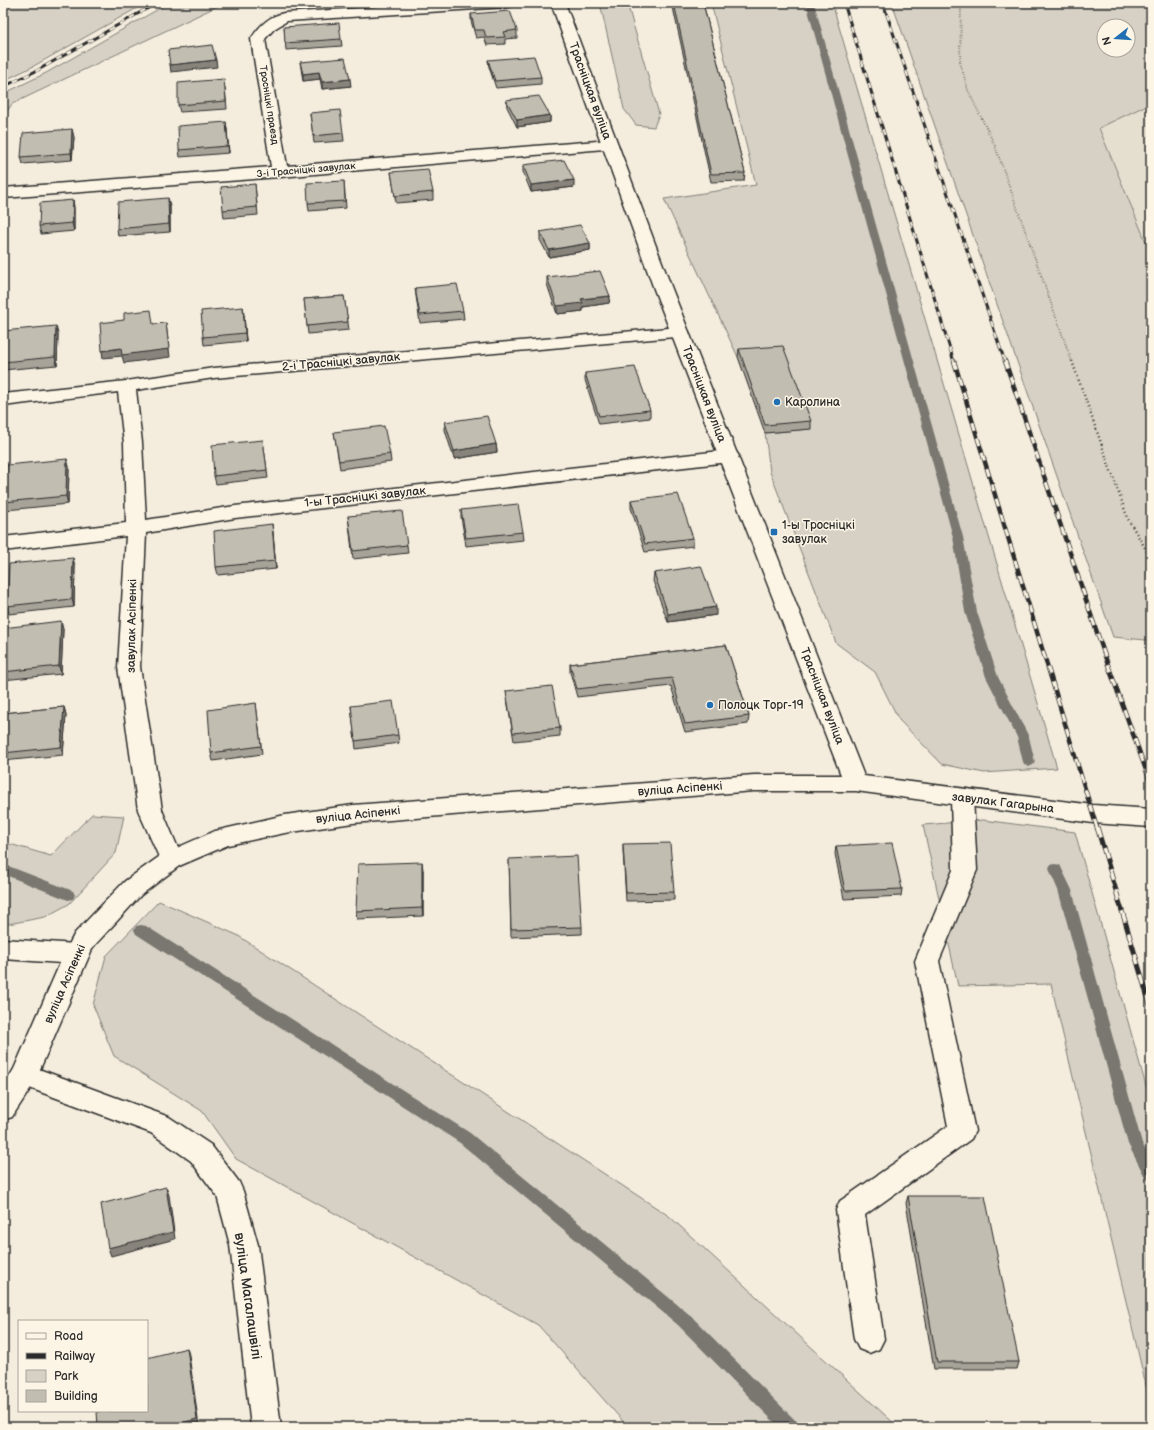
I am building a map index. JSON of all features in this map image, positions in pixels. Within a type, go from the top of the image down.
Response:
[{"type":"street","name":"Тросніцкі праезд","points":[[280,172],[258,39],[263,30],[271,23],[284,17],[506,3]]},
{"type":"street","name":"Трасніцкая вуліца","points":[[558,3],[680,332],[856,783]]},
{"type":"street","name":"3-і Трасніцкі завулак","points":[[3,193],[610,145]]},
{"type":"street","name":"2-і Трасніцкі завулак","points":[[3,400],[214,374],[680,332]]},
{"type":"street","name":"завулак Асіпенкі","points":[[126,386],[133,443],[136,528],[129,667],[150,810],[171,860]]},
{"type":"street","name":"1-ы Трасніцкі завулак","points":[[3,544],[136,528],[235,512],[729,456]]},
{"type":"street","name":"вуліца Асіпенкі","points":[[3,1109],[25,1075],[76,954],[84,940],[133,888],[171,860],[223,837],[285,824],[353,814],[754,783],[856,783]]},
{"type":"street","name":"завулак Гагарына","points":[[856,783],[1093,814],[1151,818]]},
{"type":"street","points":[[869,1339],[850,1210],[962,1131],[927,961],[965,870],[962,798]]},
{"type":"street","points":[[3,949],[76,954]]},
{"type":"street","name":"вуліца Магалашвілі","points":[[25,1075],[160,1125],[201,1153],[229,1191],[244,1245],[266,1427]]},
{"type":"path","points":[[959,3],[961,8],[960,62],[968,90],[995,146],[1128,519],[1151,558]]},
{"type":"shaded area","points":[[1048,3],[1151,3],[1151,254]]},
{"type":"green space","points":[[3,3],[146,3],[32,67],[3,81]]},
{"type":"green space","points":[[169,3],[224,3],[12,104],[3,117],[3,94],[46,73]]},
{"type":"green space","points":[[600,3],[627,3],[659,114],[654,127],[636,125],[624,109]]},
{"type":"green space","points":[[711,3],[832,3],[1057,768],[984,773],[942,764],[899,720],[875,672],[836,643],[770,472],[765,433],[810,429],[782,353],[738,357],[664,199],[756,185]]},
{"type":"green space","points":[[892,3],[1144,3],[1151,13],[1151,103],[1099,128],[1151,254],[1151,638],[1146,640],[1113,637]]},
{"type":"green space","points":[[92,814],[124,816],[116,853],[69,904],[45,917],[3,925],[3,842],[51,856]]},
{"type":"green space","points":[[983,820],[1075,832],[1151,1104],[1151,1407],[1051,984],[958,986],[923,825]]},
{"type":"green space","points":[[159,901],[237,935],[669,1216],[898,1427],[628,1427],[538,1325],[236,1159],[202,1111],[114,1056],[93,1005],[106,956]]},
{"type":"building","points":[[674,3],[703,3],[745,173],[711,174]]},
{"type":"building","points":[[510,11],[517,30],[503,32],[505,37],[486,38],[484,30],[475,30],[471,14]]},
{"type":"building","points":[[339,23],[341,39],[285,43],[284,27]]},
{"type":"building","points":[[212,45],[216,60],[170,65],[168,50]]},
{"type":"building","points":[[534,56],[541,77],[495,81],[488,60]]},
{"type":"building","points":[[345,58],[350,79],[322,82],[319,72],[303,74],[300,62]]},
{"type":"building","points":[[224,79],[226,101],[178,105],[178,83]]},
{"type":"building","points":[[539,96],[550,115],[517,120],[506,100]]},
{"type":"building","points":[[340,110],[343,133],[313,136],[310,113]]},
{"type":"building","points":[[226,122],[228,146],[179,150],[178,126]]},
{"type":"building","points":[[72,129],[71,153],[21,157],[23,133]]},
{"type":"building","points":[[564,160],[574,180],[531,185],[523,165]]},
{"type":"building","points":[[428,169],[433,192],[395,196],[391,172]]},
{"type":"building","points":[[344,181],[345,201],[308,203],[307,183]]},
{"type":"building","points":[[255,184],[257,207],[223,210],[221,187]]},
{"type":"building","points":[[168,198],[169,224],[117,229],[118,202]]},
{"type":"building","points":[[73,200],[72,223],[39,226],[40,203]]},
{"type":"building","points":[[580,225],[590,243],[549,250],[540,232]]},
{"type":"building","points":[[600,271],[610,296],[581,299],[583,303],[557,306],[547,277]]},
{"type":"building","points":[[457,284],[463,311],[420,315],[415,288]]},
{"type":"building","points":[[344,296],[348,322],[307,326],[304,299]]},
{"type":"building","points":[[243,307],[245,333],[203,337],[201,311]]},
{"type":"building","points":[[151,310],[153,324],[166,323],[169,349],[122,355],[121,348],[102,351],[100,323],[124,320],[124,313]]},
{"type":"building","points":[[56,326],[55,357],[3,362],[3,331]]},
{"type":"building","name":"Каролина","points":[[783,346],[811,421],[765,425],[739,349]]},
{"type":"building","points":[[635,367],[650,410],[599,416],[585,373]]},
{"type":"building","points":[[487,416],[496,444],[454,451],[445,422]]},
{"type":"building","points":[[384,426],[390,454],[339,461],[334,432]]},
{"type":"building","points":[[263,440],[267,470],[214,476],[212,445]]},
{"type":"building","points":[[67,459],[66,496],[4,502],[7,465]]},
{"type":"building","points":[[678,494],[693,538],[645,544],[631,500]]},
{"type":"building","points":[[518,504],[523,532],[466,538],[461,510]]},
{"type":"building","points":[[402,511],[407,545],[353,551],[348,516]]},
{"type":"building","points":[[272,524],[275,561],[216,567],[214,531]]},
{"type":"building","points":[[73,558],[72,599],[7,606],[9,564]]},
{"type":"building","points":[[701,566],[716,607],[668,614],[654,573]]},
{"type":"building","points":[[61,621],[59,666],[3,672],[3,628]]},
{"type":"building","points":[[726,645],[749,716],[685,724],[672,678],[577,689],[570,664]]},
{"type":"building","points":[[552,686],[560,728],[513,733],[506,691]]},
{"type":"building","points":[[393,701],[398,735],[355,741],[351,706]]},
{"type":"building","points":[[256,703],[261,746],[211,753],[208,710]]},
{"type":"building","points":[[64,707],[61,747],[3,753],[3,713]]},
{"type":"building","points":[[670,843],[674,892],[626,893],[623,844]]},
{"type":"building","points":[[892,843],[902,889],[845,891],[836,846]]},
{"type":"building","points":[[577,856],[582,927],[511,929],[509,859]]},
{"type":"building","points":[[422,862],[422,908],[356,911],[358,864]]},
{"type":"building","points":[[166,1187],[173,1232],[108,1248],[101,1204]]},
{"type":"building","points":[[908,1196],[985,1196],[1019,1362],[937,1362]]},
{"type":"building","points":[[187,1348],[197,1419],[166,1427],[98,1427],[97,1412],[148,1412],[148,1358]]},
{"type":"waterway","points":[[810,3],[958,537],[971,612],[992,677],[1023,737],[1029,762]]},
{"type":"waterway","points":[[3,869],[68,895]]},
{"type":"waterway","points":[[1055,869],[1065,890],[1135,1144],[1151,1174]]},
{"type":"waterway","points":[[141,930],[465,1138],[684,1320],[790,1427]]},
{"type":"railway","points":[[3,87],[38,70],[157,3]]},
{"type":"railway","points":[[844,3],[954,362]]},
{"type":"railway","points":[[883,3],[1005,362]]},
{"type":"railway","points":[[954,361],[1097,828]]},
{"type":"railway","points":[[1005,361],[1107,662],[1151,784]]},
{"type":"railway","points":[[1097,827],[1151,1008]]},
{"type":"place","name":"Каролина","points":[[777,402]]},
{"type":"place","name":"1-ы Тросніцкі завулак","points":[[774,532]]},
{"type":"place","name":"Полоцк Торг-19","points":[[710,705]]}]
